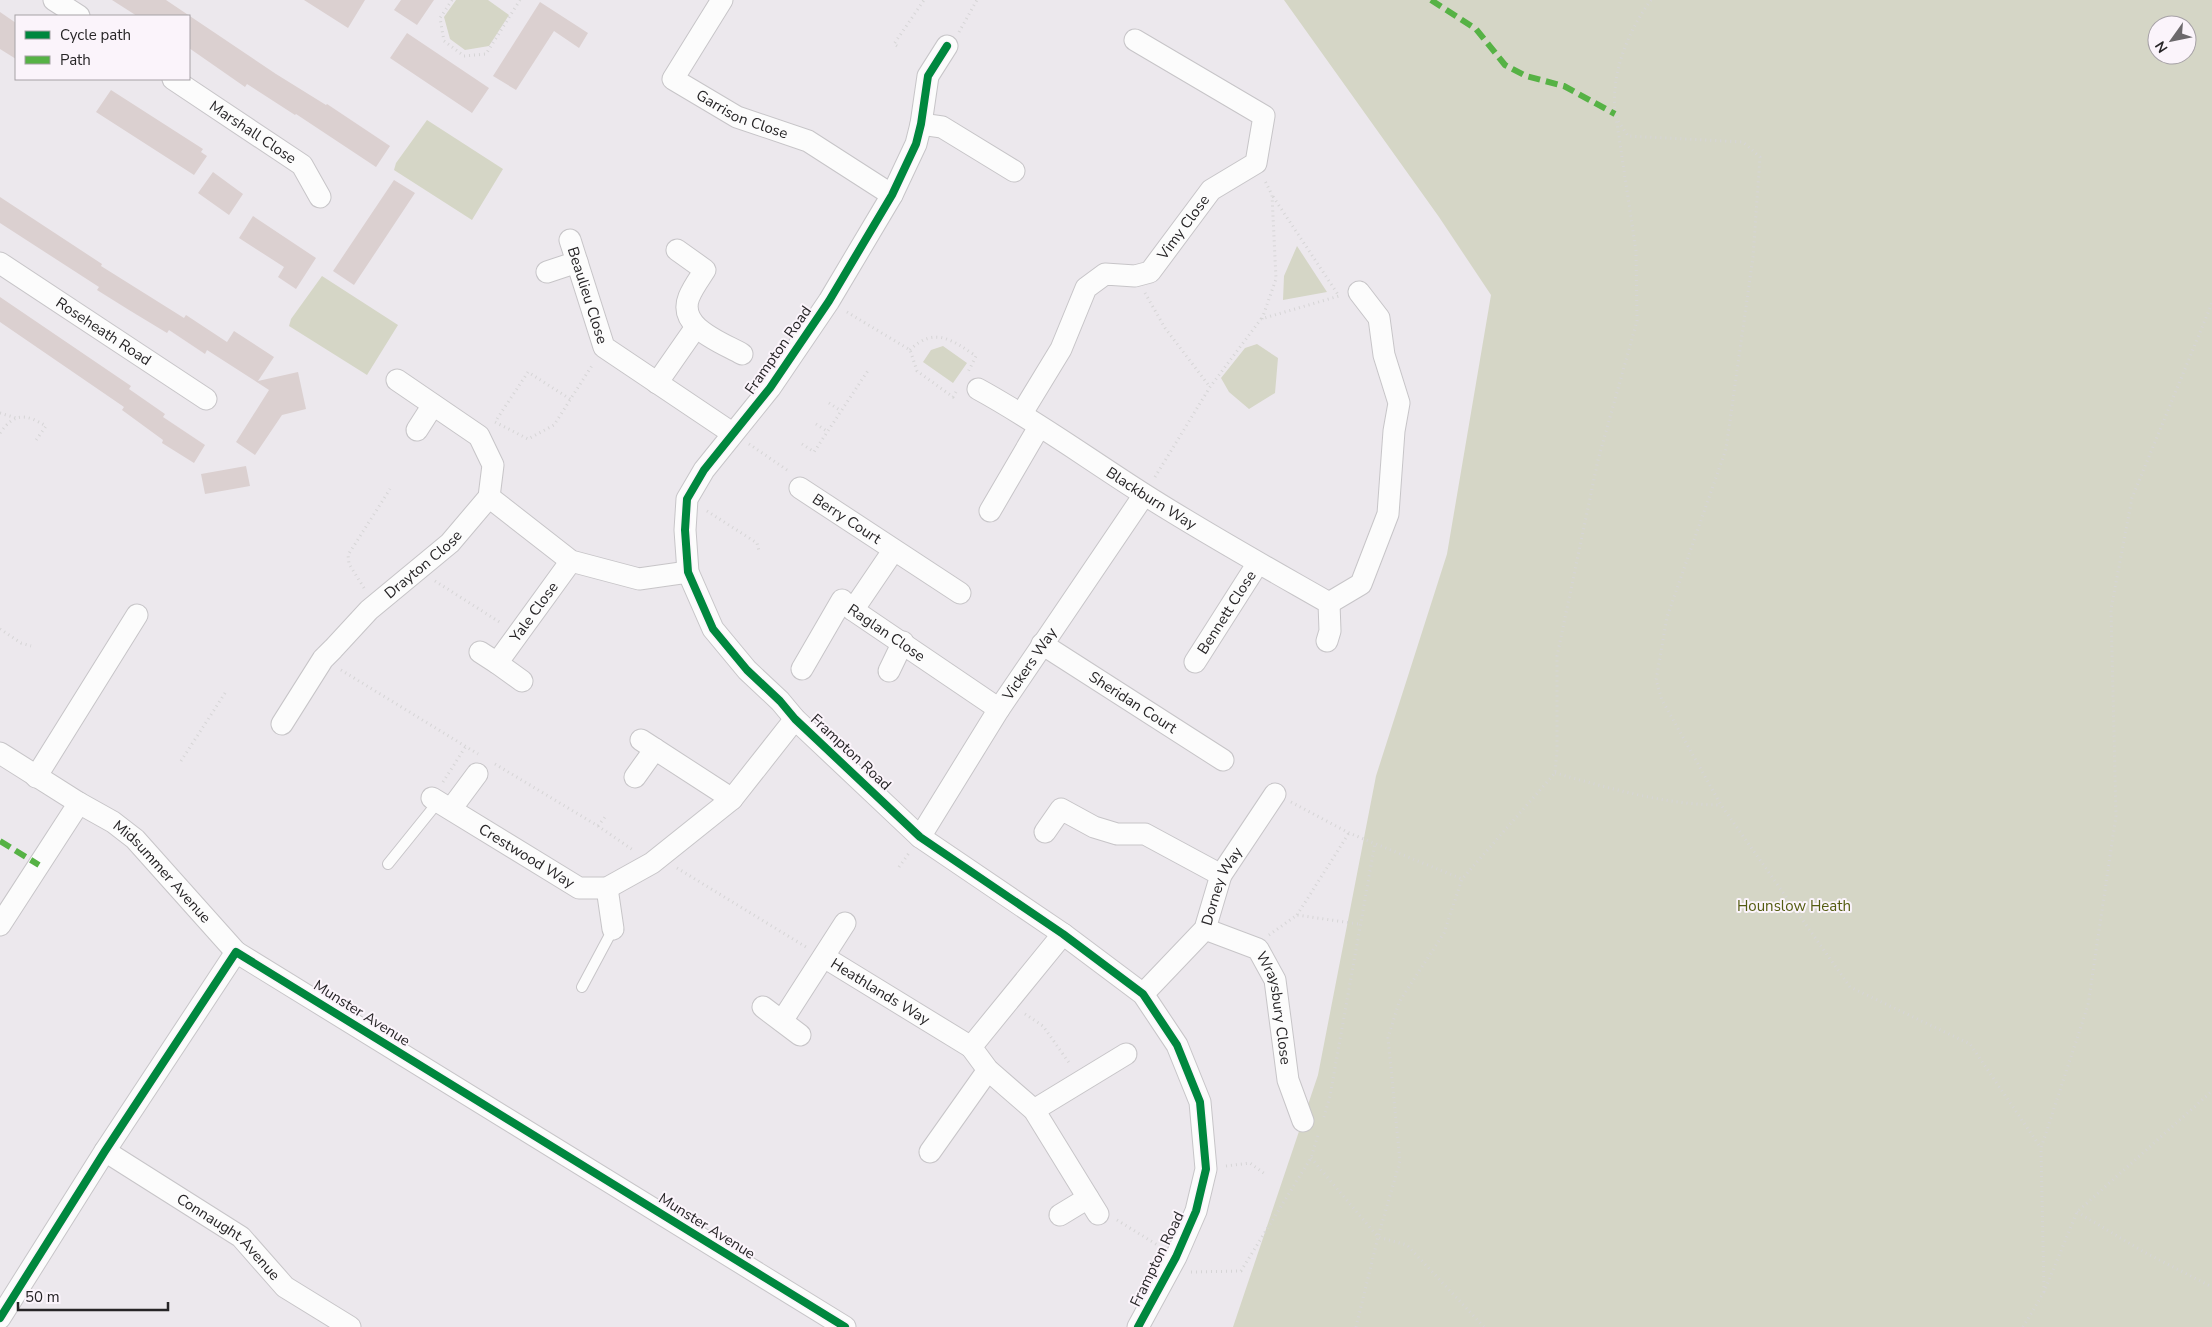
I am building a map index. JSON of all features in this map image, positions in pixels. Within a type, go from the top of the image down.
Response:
[{"type":"street","points":[[54,0],[77,15]]},
{"type":"street","name":"Garrison Close","points":[[722,0],[673,79],[737,117],[808,141],[892,195]]},
{"type":"street","points":[[1135,40],[1264,116],[1256,163]]},
{"type":"street","points":[[947,46],[928,76],[921,124],[942,127],[1014,171]]},
{"type":"street","name":"Marshall Close","points":[[174,80],[302,165],[320,197]]},
{"type":"street","name":"Frampton Road","points":[[921,124],[916,144],[892,195],[829,301],[770,388],[704,470],[688,499],[686,530],[688,572],[713,629],[746,670],[780,701],[795,719],[920,837],[1063,934],[1143,994],[1177,1045],[1200,1102],[1206,1169],[1196,1211],[1172,1264],[1138,1327]]},
{"type":"street","name":"Vimy Close","points":[[1135,276],[1150,272],[1211,190],[1256,163]]},
{"type":"street","name":"Beaulieu Close","points":[[570,240],[604,347],[732,433]]},
{"type":"street","points":[[677,250],[705,270],[689,297],[688,318],[696,327],[742,354]]},
{"type":"street","name":"Roseheath Road","points":[[0,262],[206,399]]},
{"type":"street","points":[[547,272],[577,262]]},
{"type":"street","points":[[1022,413],[1061,349],[1086,288],[1105,274],[1135,276]]},
{"type":"street","points":[[1327,641],[1330,631],[1329,603],[1361,584],[1388,514],[1394,431],[1399,403],[1384,355],[1379,318],[1359,292]]},
{"type":"street","points":[[657,383],[696,327]]},
{"type":"street","points":[[397,380],[479,436],[493,465],[489,497],[571,561],[639,579],[688,572]]},
{"type":"street","name":"Blackburn Way","points":[[967,385],[1022,413],[1039,427],[1144,495],[1329,603]]},
{"type":"street","points":[[417,430],[433,405]]},
{"type":"street","points":[[990,511],[1039,427]]},
{"type":"street","name":"Berry Court","points":[[800,488],[893,551],[960,593]]},
{"type":"street","name":"Vickers Way","points":[[920,837],[999,709],[1144,495]]},
{"type":"street","name":"Drayton Close","points":[[282,724],[324,659],[375,605],[450,543],[489,497]]},
{"type":"street","name":"Berry Court","points":[[853,610],[893,551]]},
{"type":"street","name":"Yale Close","points":[[522,681],[488,658],[518,634],[571,561]]},
{"type":"street","name":"Bennett Close","points":[[1195,662],[1258,563]]},
{"type":"street","name":"Raglan Close","points":[[802,669],[842,600],[853,610],[903,642],[999,709]]},
{"type":"street","points":[[36,776],[137,615]]},
{"type":"street","points":[[889,671],[903,642]]},
{"type":"street","name":"Sheridan Court","points":[[1042,644],[1223,760]]},
{"type":"street","name":"Crestwood Way","points":[[440,803],[579,888],[607,888],[652,863],[732,799],[795,719]]},
{"type":"street","points":[[635,777],[648,744],[732,799]]},
{"type":"street","name":"Midsummer Avenue","points":[[0,753],[79,803],[113,822],[135,838],[236,952]]},
{"type":"street","points":[[440,803],[478,774]]},
{"type":"street","name":"Dorney Way","points":[[1143,994],[1205,929],[1221,875],[1275,794]]},
{"type":"street","points":[[0,925],[79,803]]},
{"type":"street","points":[[1045,832],[1061,809],[1094,827],[1117,834],[1145,834],[1221,875]]},
{"type":"street","points":[[607,888],[612,929]]},
{"type":"street","name":"Heathlands Way","points":[[845,924],[824,958],[972,1047],[988,1070],[1034,1110],[1093,1206]]},
{"type":"street","name":"Wraysbury Close","points":[[1205,929],[1258,949],[1275,980],[1288,1080],[1315,1126]]},
{"type":"street","points":[[972,1047],[1063,934]]},
{"type":"street","points":[[0,1318],[105,1151],[236,952]]},
{"type":"street","name":"Munster Avenue","points":[[236,952],[845,1327]]},
{"type":"street","points":[[782,1021],[824,958]]},
{"type":"street","points":[[763,1007],[800,1035]]},
{"type":"street","points":[[1034,1110],[1126,1054]]},
{"type":"street","points":[[930,1152],[988,1070]]},
{"type":"street","name":"Connaught Avenue","points":[[105,1151],[241,1237],[285,1287],[350,1327]]},
{"type":"street","points":[[1060,1215],[1093,1206]]},
{"type":"lane","points":[[388,864],[440,803]]},
{"type":"lane","points":[[582,987],[612,929]]},
{"type":"path","points":[[452,0],[440,18],[444,41],[464,56],[486,54],[520,0]]},
{"type":"path","points":[[897,46],[894,44],[924,0]]},
{"type":"path","points":[[947,46],[954,39],[978,0]]},
{"type":"path","points":[[1356,1327],[1378,1237],[1400,1161],[1388,1038],[1399,1002],[1444,934],[1462,879],[1555,773],[1557,751],[1557,656],[1598,460],[1637,321],[1636,251],[1615,114],[1617,70],[1640,15],[1651,0]]},
{"type":"path","points":[[1615,114],[1628,136],[1743,142],[1760,157],[1753,257],[1726,449],[1667,617],[1656,680],[1662,700],[1721,805],[1850,987],[1970,1044],[2041,1148]]},
{"type":"path","points":[[1256,163],[1272,195],[1340,296],[1262,319]]},
{"type":"path","points":[[1144,495],[1210,387],[1262,319],[1276,279],[1272,195]]},
{"type":"path","points":[[1135,276],[1165,328],[1210,387]]},
{"type":"path","points":[[829,301],[910,350],[917,370],[953,397],[967,385],[976,356],[953,341],[932,336],[918,342],[910,350]]},
{"type":"path","points":[[2044,1292],[2041,1148],[2088,1005],[2116,816],[2111,609],[2132,498],[2212,303]]},
{"type":"path","points":[[570,399],[528,372],[495,422],[528,439],[554,425],[604,347]]},
{"type":"path","points":[[802,444],[814,452],[869,369]]},
{"type":"path","points":[[829,403],[841,411]]},
{"type":"path","points":[[0,413],[16,418]]},
{"type":"path","points":[[0,433],[8,421],[16,418],[31,417],[46,426],[34,443]]},
{"type":"path","points":[[816,424],[828,432]]},
{"type":"path","points":[[732,433],[798,477],[800,488]]},
{"type":"path","points":[[375,605],[349,564],[348,555],[390,490]]},
{"type":"path","points":[[688,499],[757,543],[759,551]]},
{"type":"path","points":[[417,570],[518,634]]},
{"type":"path","points":[[0,629],[21,643],[30,646]]},
{"type":"path","points":[[181,761],[227,690]]},
{"type":"path","points":[[1555,773],[1608,788],[1694,805],[1721,805]]},
{"type":"path","points":[[1275,794],[1349,833],[1462,879]]},
{"type":"path","points":[[598,826],[605,817]]},
{"type":"path","points":[[1253,947],[1297,915],[1349,833]]},
{"type":"path","points":[[1093,1206],[1119,1221],[1172,1264],[1241,1270],[1311,1158],[1315,1126],[1330,1096],[1375,843]]},
{"type":"path","points":[[652,863],[670,864],[824,958]]},
{"type":"path","points":[[1297,915],[1358,924]]},
{"type":"path","points":[[1007,1003],[1043,1026],[1066,1055],[1080,1082]]},
{"type":"path","points":[[2023,1327],[2044,1292],[2077,1212],[2212,1091]]},
{"type":"path","points":[[1311,1158],[1378,1237],[1407,1245],[1484,1327]]},
{"type":"path","points":[[1206,1169],[1250,1163],[1265,1174]]},
{"type":"path","points":[[2077,1212],[2144,1252],[2212,1287]]},
{"type":"green space","points":[[456,0],[488,0],[509,15],[489,46],[465,50],[450,39],[444,17]]},
{"type":"green space","name":"Hounslow Heath","points":[[1284,0],[2212,0],[2212,1327],[1233,1327],[1318,1075],[1376,776],[1447,554],[1491,295],[1439,217]]},
{"type":"green space","points":[[427,120],[503,169],[472,220],[394,170],[396,163]]},
{"type":"green space","points":[[1297,246],[1327,292],[1283,300],[1284,276]]},
{"type":"green space","points":[[322,276],[398,325],[367,375],[289,326],[291,319]]},
{"type":"green space","points":[[1257,344],[1278,358],[1275,393],[1249,409],[1229,392],[1221,378],[1245,348]]},
{"type":"green space","points":[[943,346],[967,363],[953,383],[923,362],[931,350]]},
{"type":"building","points":[[112,0],[166,0],[188,15],[135,15]]},
{"type":"building","points":[[304,0],[365,0],[348,28]]},
{"type":"building","points":[[401,0],[434,0],[417,25],[394,10]]},
{"type":"building","points":[[540,2],[588,33],[579,48],[554,31],[516,90],[493,76]]},
{"type":"building","points":[[0,12],[15,22],[15,58],[0,49]]},
{"type":"building","points":[[190,16],[276,74],[327,104],[390,146],[376,167],[247,84],[245,87],[190,49]]},
{"type":"building","points":[[407,33],[489,88],[472,113],[390,58]]},
{"type":"building","points":[[111,90],[203,149],[201,152],[207,156],[194,175],[96,112]]},
{"type":"building","points":[[213,172],[243,194],[229,215],[198,193]]},
{"type":"building","points":[[394,180],[415,193],[354,285],[333,271]]},
{"type":"building","points":[[0,197],[102,264],[101,266],[184,318],[186,315],[227,342],[234,331],[274,357],[258,381],[298,372],[306,409],[282,415],[255,455],[236,442],[269,390],[207,350],[205,354],[169,330],[167,333],[129,310],[97,290],[99,287],[0,223]]},
{"type":"building","points":[[253,216],[316,258],[296,289],[278,277],[284,267],[239,238]]},
{"type":"building","points":[[0,297],[131,386],[129,389],[165,414],[163,417],[205,445],[194,463],[162,443],[163,440],[122,410],[124,407],[0,322]]},
{"type":"building","points":[[246,466],[250,486],[205,494],[201,474]]},
{"type":"marked path","points":[[1431,0],[1476,29],[1505,65],[1526,76],[1564,86],[1615,114]]},
{"type":"marked path","points":[[0,841],[39,865]]},
{"type":"cycle path","points":[[947,46],[928,76],[916,144],[892,195],[829,301],[770,388],[704,470],[687,499],[685,530],[688,572],[713,629],[747,670],[780,701],[795,719],[920,837],[1063,934],[1143,994],[1177,1045],[1200,1102],[1206,1169],[1196,1211],[1176,1257],[1138,1327]]},
{"type":"cycle path","points":[[0,1318],[105,1151],[236,952],[845,1327]]}]
